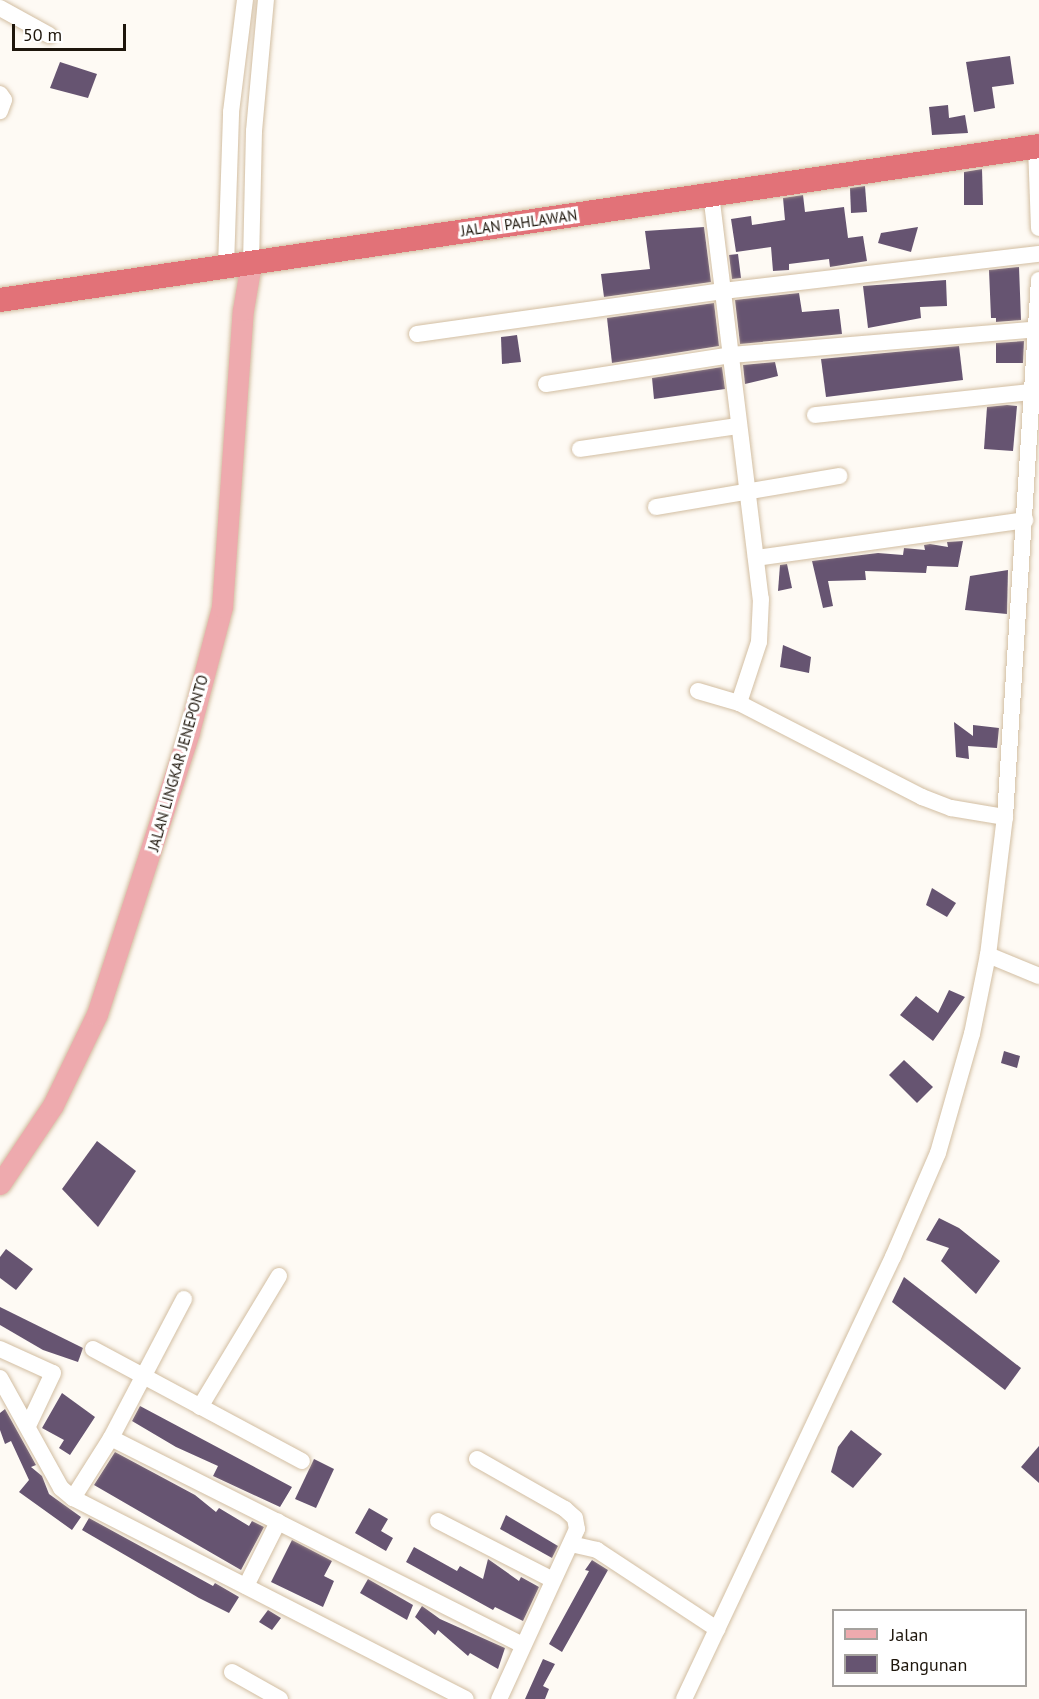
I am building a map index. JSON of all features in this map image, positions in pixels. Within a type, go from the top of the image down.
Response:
[{"type":"highway","name":"JALAN PAHLAWAN","points":[[0,300],[1037,146]]},
{"type":"main road","name":"JALAN LINGKAR JENEPONTO","points":[[0,1184],[53,1105],[98,1014],[189,732],[222,607],[243,310],[251,262]]},
{"type":"main road","name":"JALAN LINGKAR JENEPONTO","points":[[226,266],[243,310]]},
{"type":"street","points":[[226,266],[231,112],[245,0]]},
{"type":"street","points":[[251,262],[254,131],[266,0]]},
{"type":"street","points":[[0,8],[49,35]]},
{"type":"street","points":[[0,94],[4,100],[0,111]]},
{"type":"street","points":[[1037,146],[1039,228]]},
{"type":"street","points":[[711,194],[761,599],[759,642],[739,703]]},
{"type":"street","points":[[417,334],[723,291],[1039,254]]},
{"type":"street","points":[[684,1699],[893,1257],[938,1153],[957,1092],[988,955],[1005,817],[1032,554],[1025,520],[1038,329],[1039,280]]},
{"type":"street","points":[[546,384],[731,355],[1038,329]]},
{"type":"street","points":[[815,415],[1032,392]]},
{"type":"street","points":[[580,449],[738,426]]},
{"type":"street","points":[[656,507],[839,476]]},
{"type":"street","points":[[756,558],[1025,520]]},
{"type":"street","points":[[698,691],[739,703],[922,797],[951,808],[1005,817]]},
{"type":"street","points":[[988,955],[1039,976]]},
{"type":"street","points":[[200,1407],[279,1276]]},
{"type":"street","points":[[73,1498],[111,1438],[184,1299]]},
{"type":"street","points":[[0,1349],[53,1373],[28,1426]]},
{"type":"street","points":[[93,1349],[302,1461]]},
{"type":"street","points":[[0,1378],[61,1488],[73,1498],[465,1699]]},
{"type":"street","points":[[111,1438],[523,1644]]},
{"type":"street","points":[[477,1459],[565,1509],[574,1518],[577,1529],[572,1545],[553,1580],[499,1699]]},
{"type":"street","points":[[438,1521],[553,1580]]},
{"type":"street","points":[[246,1586],[278,1522]]},
{"type":"street","points":[[572,1545],[597,1550],[717,1629]]},
{"type":"street","points":[[232,1672],[280,1699]]},
{"type":"building","points":[[1010,56],[1014,84],[992,87],[995,108],[974,112],[966,62]]},
{"type":"building","points":[[60,62],[97,74],[88,98],[50,88]]},
{"type":"building","points":[[948,105],[949,118],[965,115],[968,133],[932,135],[929,107]]},
{"type":"building","points":[[982,169],[983,205],[964,205],[964,172]]},
{"type":"building","points":[[865,186],[867,212],[851,213],[850,188]]},
{"type":"building","points":[[803,195],[805,212],[844,207],[848,238],[863,236],[867,261],[830,267],[829,259],[789,264],[789,270],[773,271],[771,247],[736,252],[731,219],[751,216],[752,225],[785,220],[783,198]]},
{"type":"building","points":[[704,227],[711,282],[604,297],[601,274],[650,269],[645,231]]},
{"type":"building","points":[[918,227],[911,252],[878,243],[881,233]]},
{"type":"building","points":[[738,254],[741,278],[732,279],[729,255]]},
{"type":"building","points":[[1019,267],[1021,320],[996,322],[996,318],[991,318],[989,270]]},
{"type":"building","points":[[946,280],[947,306],[920,307],[921,318],[868,328],[863,286]]},
{"type":"building","points":[[799,293],[802,312],[839,309],[842,334],[740,344],[735,300]]},
{"type":"building","points":[[714,303],[719,346],[612,363],[607,318]]},
{"type":"building","points":[[517,335],[521,362],[502,364],[501,337]]},
{"type":"building","points":[[1024,341],[1023,363],[996,363],[996,343]]},
{"type":"building","points":[[959,346],[963,380],[826,397],[821,359]]},
{"type":"building","points":[[775,362],[778,376],[745,384],[743,365]]},
{"type":"building","points":[[722,367],[725,389],[654,399],[652,378]]},
{"type":"building","points":[[1017,406],[1013,451],[984,449],[987,407]]},
{"type":"building","points":[[963,541],[958,567],[927,566],[926,573],[865,571],[866,580],[828,581],[833,606],[823,608],[812,561],[878,553],[903,555],[904,548],[925,550],[924,545],[948,547],[947,542]]},
{"type":"building","points":[[787,564],[792,588],[778,591],[780,565]]},
{"type":"building","points":[[1008,570],[1007,614],[965,610],[970,576]]},
{"type":"building","points":[[783,645],[811,657],[809,673],[780,667]]},
{"type":"building","points":[[954,722],[973,736],[973,725],[999,728],[997,748],[968,746],[969,759],[956,757]]},
{"type":"building","points":[[932,888],[956,903],[947,917],[926,905]]},
{"type":"building","points":[[949,990],[965,997],[933,1041],[900,1015],[916,996],[938,1013]]},
{"type":"building","points":[[1004,1051],[1020,1056],[1017,1068],[1001,1063]]},
{"type":"building","points":[[904,1060],[933,1087],[917,1103],[889,1075]]},
{"type":"building","points":[[97,1141],[136,1171],[98,1227],[62,1189]]},
{"type":"building","points":[[939,1218],[959,1228],[1000,1261],[976,1294],[941,1261],[949,1248],[926,1240]]},
{"type":"building","points":[[6,1249],[33,1269],[16,1290],[0,1278],[0,1257]]},
{"type":"building","points":[[904,1277],[1021,1368],[1005,1390],[892,1302]]},
{"type":"building","points":[[0,1307],[83,1348],[78,1362],[43,1350],[0,1325]]},
{"type":"building","points":[[62,1393],[95,1417],[70,1455],[59,1448],[64,1440],[42,1428]]},
{"type":"building","points":[[140,1406],[292,1487],[280,1507],[213,1476],[218,1466],[176,1447],[132,1421]]},
{"type":"building","points":[[5,1409],[36,1465],[31,1467],[42,1476],[49,1494],[81,1517],[72,1530],[19,1492],[29,1480],[11,1441],[5,1444],[0,1430],[0,1413]]},
{"type":"building","points":[[851,1430],[882,1454],[853,1488],[831,1472],[838,1447]]},
{"type":"building","points":[[1039,1446],[1039,1483],[1021,1467]]},
{"type":"building","points":[[115,1452],[195,1495],[216,1512],[219,1508],[249,1526],[252,1521],[264,1527],[241,1570],[94,1485]]},
{"type":"building","points":[[314,1459],[334,1469],[316,1508],[295,1499]]},
{"type":"building","points":[[369,1508],[388,1519],[381,1531],[393,1538],[386,1551],[355,1533]]},
{"type":"building","points":[[506,1515],[558,1546],[552,1558],[500,1529]]},
{"type":"building","points":[[89,1518],[213,1586],[215,1583],[239,1597],[229,1613],[199,1598],[82,1530]]},
{"type":"building","points":[[292,1540],[332,1561],[324,1576],[334,1581],[323,1607],[271,1582]]},
{"type":"building","points":[[414,1547],[457,1571],[460,1566],[483,1579],[488,1559],[519,1581],[521,1577],[539,1587],[523,1621],[495,1607],[493,1610],[406,1562]]},
{"type":"building","points":[[592,1560],[608,1570],[562,1652],[549,1644],[589,1571],[585,1570]]},
{"type":"building","points":[[368,1579],[413,1605],[407,1620],[360,1593]]},
{"type":"building","points":[[422,1606],[440,1619],[505,1648],[498,1669],[470,1653],[468,1656],[438,1630],[435,1635],[415,1617]]},
{"type":"building","points":[[268,1610],[281,1618],[272,1630],[259,1622]]},
{"type":"building","points":[[543,1659],[555,1664],[543,1686],[549,1689],[545,1699],[525,1699]]}]
